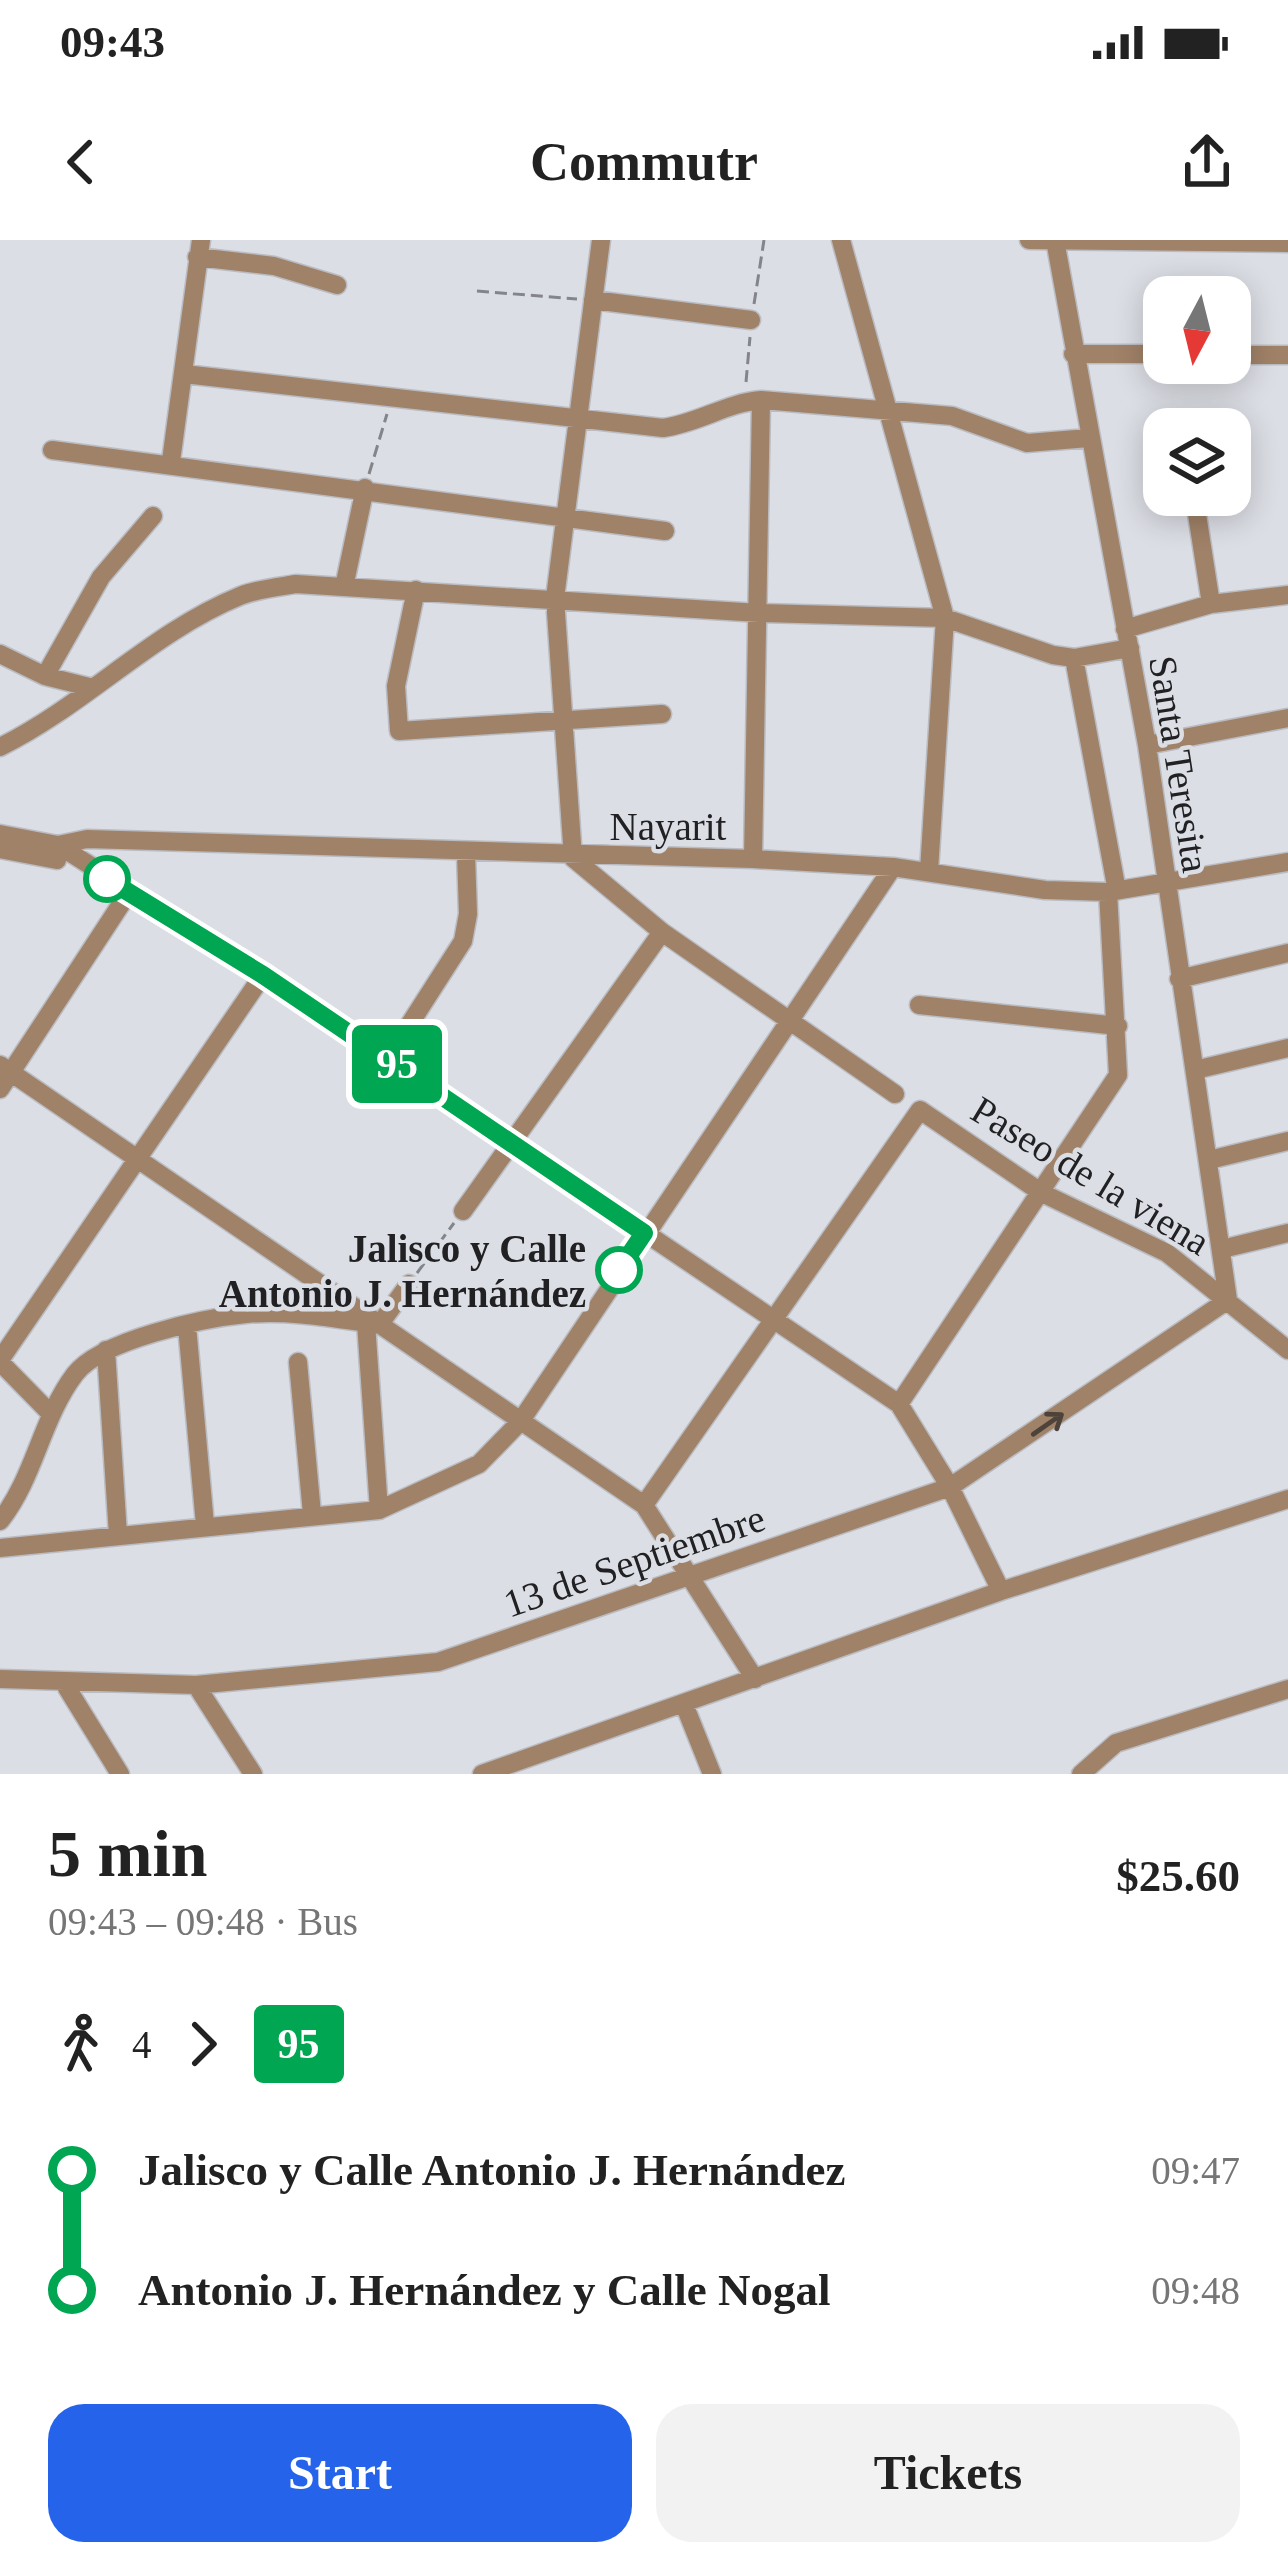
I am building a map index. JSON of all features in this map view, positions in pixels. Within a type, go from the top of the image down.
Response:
[{"type":"street","points":[[601,240],[554,598],[573,858],[662,932],[895,1094]]},
{"type":"street","points":[[841,240],[945,618],[929,871]]},
{"type":"street","points":[[1029,240],[1288,243]]},
{"type":"street","name":"Santa Teresita","points":[[1055,240],[1147,745],[1228,1300]]},
{"type":"street","points":[[171,461],[199,248],[337,285]]},
{"type":"street","points":[[593,300],[752,320]]},
{"type":"street","points":[[1073,354],[1143,354]]},
{"type":"street","points":[[1251,355],[1288,355]]},
{"type":"street","points":[[184,374],[392,395],[579,422],[663,428],[700,423],[730,406],[761,400],[952,416],[1027,443],[1089,439]]},
{"type":"street","points":[[754,860],[761,400]]},
{"type":"street","points":[[52,450],[112,460],[171,461],[665,531]]},
{"type":"street","points":[[344,586],[365,488]]},
{"type":"street","points":[[45,676],[101,577],[154,516]]},
{"type":"street","points":[[1197,516],[1211,604]]},
{"type":"street","points":[[0,747],[63,714],[136,655],[242,595],[296,584],[759,613],[945,618],[1074,658],[1211,604],[1288,595]]},
{"type":"street","points":[[416,590],[396,686],[399,731],[662,714]]},
{"type":"street","points":[[2,657],[45,676],[93,688]]},
{"type":"street","points":[[899,1404],[1118,1075],[1113,892],[1074,658]]},
{"type":"street","points":[[1147,745],[1288,718]]},
{"type":"street","points":[[0,834],[86,866],[263,975],[899,1404],[950,1487],[1001,1591]]},
{"type":"street","name":"Nayarit","points":[[54,852],[87,839],[573,858],[754,860],[893,867],[1045,890],[1113,892],[1288,862]]},
{"type":"street","points":[[0,849],[54,852]]},
{"type":"street","points":[[388,1058],[463,941],[469,914],[466,854]]},
{"type":"street","points":[[0,1548],[379,1510],[479,1464],[520,1422],[893,867]]},
{"type":"street","points":[[129,892],[4,1075],[136,1156],[372,1324],[644,1505],[755,1679]]},
{"type":"street","points":[[463,1211],[662,932]]},
{"type":"street","points":[[1179,979],[1288,953]]},
{"type":"street","points":[[51,1414],[0,1361],[263,975]]},
{"type":"street","points":[[919,1005],[1118,1026]]},
{"type":"street","points":[[1195,1070],[1288,1048]]},
{"type":"street","name":"Paseo de la viena","points":[[769,1319],[920,1110],[1042,1192],[1167,1253],[1284,1342]]},
{"type":"street","points":[[1209,1160],[1288,1141]]},
{"type":"street","points":[[1222,1249],[1288,1233]]},
{"type":"street","points":[[379,1510],[372,1324],[409,1284]]},
{"type":"street","name":"13 de Septiembre","points":[[0,1679],[196,1685],[438,1662],[950,1487],[1228,1300]]},
{"type":"street","points":[[0,1521],[20,1496],[51,1414],[77,1371],[106,1350],[246,1314],[372,1324]]},
{"type":"street","points":[[644,1505],[769,1319]]},
{"type":"street","points":[[187,1326],[205,1525]]},
{"type":"street","points":[[106,1350],[118,1535]]},
{"type":"street","points":[[298,1361],[312,1514]]},
{"type":"street","points":[[482,1774],[1001,1591],[1288,1499]]},
{"type":"street","points":[[64,1683],[120,1774]]},
{"type":"street","points":[[196,1685],[253,1774]]},
{"type":"street","points":[[1081,1774],[1116,1743],[1288,1689]]},
{"type":"street","points":[[684,1704],[712,1774]]},
{"type":"path","points":[[477,291],[593,300]]},
{"type":"path","points":[[365,488],[392,395]]},
{"type":"path","points":[[409,1284],[463,1211]]},
{"type":"bus line","name":"95","points":[[107,879],[263,975],[644,1233],[619,1270]]},
{"type":"place","name":"Jalisco y Calle Antonio J. Hernández","points":[[619,1270]]}]
